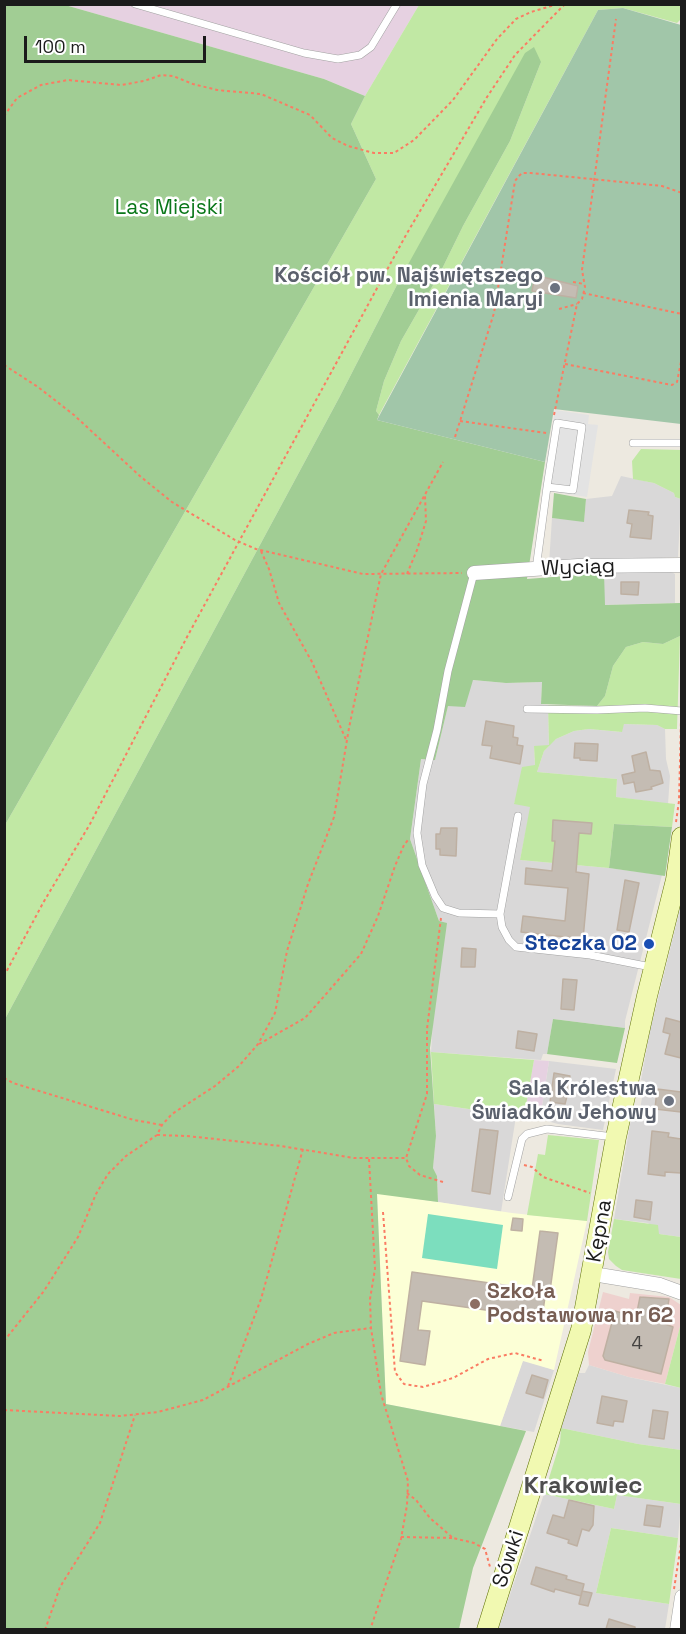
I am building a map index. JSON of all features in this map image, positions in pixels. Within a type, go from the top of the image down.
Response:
[{"type":"street","name":"Wyciąg","points":[[474,573],[578,566],[681,566]]},
{"type":"street","name":"Kępna","points":[[532,1489],[576,1349],[593,1274],[616,1137],[676,880],[681,837]]},
{"type":"street","points":[[593,1274],[660,1285],[681,1293]]},
{"type":"street","name":"Sówki","points":[[487,1629],[532,1489]]},
{"type":"street","points":[[677,1595],[677,1629]]},
{"type":"lane","points":[[135,4],[304,53],[338,59],[360,55],[371,47],[397,4]]},
{"type":"lane","points":[[536,570],[557,423],[582,427],[573,490],[548,487]]},
{"type":"lane","points":[[633,443],[681,443]]},
{"type":"lane","points":[[474,573],[448,671],[437,730],[423,784],[417,833],[422,865],[435,897],[446,909],[459,913],[500,914]]},
{"type":"lane","points":[[527,709],[645,708],[681,711]]},
{"type":"lane","points":[[519,816],[500,914],[502,927],[509,940],[516,947],[590,955],[654,968]]},
{"type":"lane","points":[[508,1197],[522,1139],[533,1131],[547,1129],[616,1137]]},
{"type":"path","points":[[4,116],[17,98],[41,85],[68,80],[121,85],[161,75],[173,76],[217,90],[261,94],[310,115],[333,138],[348,146],[374,153],[394,153],[414,140],[453,100],[497,39],[516,19],[558,4]]},
{"type":"path","points":[[4,976],[43,903],[90,824],[187,638],[383,277],[487,97],[515,55],[565,4]]},
{"type":"path","points":[[559,309],[577,303],[584,294],[582,270],[616,19]]},
{"type":"path","points":[[454,437],[490,326],[515,181],[519,176],[522,173],[531,173],[662,186],[681,193]]},
{"type":"path","points":[[500,277],[525,280]]},
{"type":"path","points":[[573,282],[584,284]]},
{"type":"path","points":[[584,294],[681,314]]},
{"type":"path","points":[[557,423],[554,416],[577,303]]},
{"type":"path","points":[[565,364],[672,385],[677,382],[681,357]]},
{"type":"path","points":[[4,365],[38,387],[74,416],[172,502],[240,542],[260,550],[363,574],[474,573]]},
{"type":"path","points":[[460,421],[550,434]]},
{"type":"path","points":[[4,1341],[44,1291],[78,1236],[96,1194],[108,1174],[126,1156],[158,1135],[162,1125],[171,1114],[215,1086],[239,1066],[258,1044],[275,1013],[287,951],[308,884],[334,817],[381,574],[443,462]]},
{"type":"path","points":[[407,574],[426,521],[425,495]]},
{"type":"path","points":[[260,550],[269,569],[279,603],[312,662],[347,742]]},
{"type":"path","points":[[258,1044],[305,1018],[361,954],[378,916],[404,845],[413,834],[417,833]]},
{"type":"path","points":[[443,1182],[420,1175],[409,1166],[406,1158],[427,1094],[427,1029],[440,922],[446,909]]},
{"type":"path","points":[[4,1078],[134,1120],[162,1125]]},
{"type":"path","points":[[158,1135],[303,1149],[369,1159],[406,1158]]},
{"type":"path","points":[[228,1386],[261,1299],[303,1149]]},
{"type":"path","points":[[369,1159],[375,1269],[370,1299],[371,1328],[381,1394],[408,1481],[401,1537],[370,1629]]},
{"type":"path","points":[[516,1163],[532,1167],[543,1177],[598,1196]]},
{"type":"path","points":[[383,1212],[394,1372],[404,1384],[423,1388],[453,1378],[488,1359],[515,1353],[544,1361]]},
{"type":"path","points":[[4,1410],[120,1416],[158,1412],[203,1400],[308,1344],[334,1333],[371,1328]]},
{"type":"path","points":[[45,1629],[60,1587],[100,1523],[135,1414]]},
{"type":"path","points":[[407,1493],[453,1538]]},
{"type":"path","points":[[401,1537],[453,1538],[474,1543],[485,1549],[491,1573]]},
{"type":"path","points":[[677,1595],[681,1538]]},
{"type":"shaded area","points":[[65,5],[419,5],[365,96],[324,79]]},
{"type":"shaded area","points":[[623,8],[681,25],[681,424],[554,409],[545,462],[377,420],[598,10]]},
{"type":"shaded area","points":[[555,410],[589,415],[588,424],[598,425],[587,497],[542,490]]},
{"type":"shaded area","points":[[621,476],[654,483],[681,499],[678,557],[549,564],[552,518],[584,521],[586,499],[612,496]]},
{"type":"shaded area","points":[[668,570],[675,574],[675,603],[604,605],[604,573]]},
{"type":"shaded area","points":[[473,680],[506,683],[542,682],[541,704],[548,705],[549,745],[556,739],[574,731],[589,729],[621,732],[624,724],[657,725],[665,729],[666,759],[670,776],[668,804],[616,797],[617,779],[537,772],[544,751],[549,746],[534,746],[535,766],[514,803],[531,806],[520,860],[662,875],[625,1028],[553,1019],[547,1054],[543,1054],[541,1060],[431,1052],[439,921],[410,839],[421,759],[435,760],[448,706]]},
{"type":"shaded area","points":[[681,905],[681,1237],[659,1234],[648,1223],[614,1219],[631,1119],[633,1115],[639,1115],[645,1081],[641,1080],[650,1031]]},
{"type":"shaded area","points":[[534,1060],[549,1061],[540,1119],[524,1115]]},
{"type":"shaded area","points":[[549,1061],[616,1069],[603,1130],[558,1124],[540,1119]]},
{"type":"shaded area","points":[[434,1104],[516,1116],[501,1212],[438,1202],[437,1176],[433,1168],[436,1136]]},
{"type":"shaded area","name":"Szkoła Podstawowa nr 62","points":[[377,1193],[512,1213],[587,1221],[554,1370],[523,1361],[500,1426],[386,1404]]},
{"type":"shaded area","points":[[603,1292],[629,1299],[630,1293],[669,1297],[681,1305],[681,1323],[665,1384],[629,1377],[589,1365],[588,1352]]},
{"type":"shaded area","points":[[523,1360],[554,1370],[534,1432],[500,1426]]},
{"type":"shaded area","points":[[589,1365],[629,1377],[681,1388],[681,1450],[638,1444],[561,1428],[579,1373],[585,1373]]},
{"type":"shaded area","points":[[544,1494],[614,1509],[617,1495],[681,1504],[678,1538],[611,1528],[596,1593],[669,1604],[665,1629],[498,1630]]},
{"type":"green space","name":"Las Miejski","points":[[5,4],[65,5],[324,79],[365,96],[351,124],[376,179],[5,825]]},
{"type":"green space","points":[[419,5],[681,5],[681,19],[677,23],[623,8],[598,10],[379,415],[376,411],[384,381],[401,341],[510,141],[541,62],[400,279],[339,398],[5,1019],[5,825],[376,179],[351,124]]},
{"type":"green space","points":[[534,47],[541,62],[510,141],[401,341],[384,381],[376,411],[379,415],[377,420],[545,462],[527,579],[604,573],[605,605],[680,603],[680,636],[663,644],[643,642],[626,647],[613,666],[605,696],[597,706],[541,704],[542,682],[506,683],[473,680],[465,707],[448,706],[435,760],[421,759],[410,839],[439,921],[447,923],[430,1048],[436,1136],[433,1168],[437,1176],[438,1202],[377,1194],[386,1404],[526,1431],[473,1568],[459,1629],[5,1630],[5,1019],[339,398],[400,279],[525,53]]},
{"type":"green space","points":[[641,449],[681,450],[681,499],[654,483],[633,479],[632,461]]},
{"type":"green space","points":[[554,493],[586,499],[584,522],[552,518]]},
{"type":"green space","points":[[680,636],[677,729],[665,729],[657,725],[624,724],[622,732],[589,729],[574,731],[556,739],[544,751],[537,772],[617,779],[616,797],[675,804],[672,827],[614,824],[609,868],[520,860],[530,807],[514,804],[522,767],[535,765],[534,746],[549,745],[548,705],[597,706],[605,696],[613,666],[626,647],[643,642],[663,644]]},
{"type":"green space","points":[[614,824],[672,827],[665,876],[609,868]]},
{"type":"green space","points":[[553,1019],[625,1028],[617,1063],[547,1054]]},
{"type":"green space","points":[[431,1052],[534,1060],[524,1117],[434,1104]]},
{"type":"green space","points":[[548,1135],[599,1140],[587,1221],[527,1215],[538,1154],[545,1155]]},
{"type":"green space","points":[[428,1214],[503,1225],[497,1269],[422,1258]]},
{"type":"green space","points":[[614,1219],[658,1225],[659,1234],[681,1237],[681,1279],[622,1270],[616,1266],[609,1259],[608,1252]]},
{"type":"green space","points":[[681,1323],[681,1388],[665,1384]]},
{"type":"green space","points":[[561,1428],[638,1444],[681,1450],[681,1504],[617,1495],[614,1509],[544,1494],[560,1443]]},
{"type":"green space","points":[[611,1528],[678,1538],[669,1604],[596,1593]]},
{"type":"building","name":"Kościół pw. Najświętszego Imienia Maryi","points":[[535,275],[578,286],[576,298],[532,291]]},
{"type":"building","points":[[629,510],[649,512],[648,515],[653,516],[651,539],[630,537],[632,524],[627,523]]},
{"type":"building","points":[[621,582],[639,582],[638,595],[621,594]]},
{"type":"building","points":[[486,721],[514,726],[513,737],[518,738],[517,745],[523,746],[520,764],[490,758],[492,746],[482,745]]},
{"type":"building","points":[[575,743],[598,744],[597,761],[574,758]]},
{"type":"building","points":[[646,752],[650,770],[660,771],[663,783],[651,787],[652,789],[636,792],[634,782],[624,784],[622,775],[635,772],[632,756]]},
{"type":"building","points":[[553,820],[592,823],[591,834],[579,833],[576,872],[589,874],[583,939],[521,932],[523,916],[565,921],[568,888],[525,884],[526,868],[552,871],[555,841],[552,841]]},
{"type":"building","points":[[441,828],[457,828],[456,856],[440,855],[440,849],[436,849],[436,834],[440,834]]},
{"type":"building","points":[[625,880],[639,883],[629,932],[617,930]]},
{"type":"building","points":[[462,948],[476,949],[475,967],[461,967]]},
{"type":"building","points":[[563,979],[577,980],[574,1010],[561,1009]]},
{"type":"building","points":[[666,1018],[681,1022],[681,1058],[665,1054],[670,1034],[663,1032]]},
{"type":"building","points":[[518,1031],[537,1034],[534,1051],[516,1048]]},
{"type":"building","points":[[554,1073],[570,1076],[568,1085],[573,1085],[571,1096],[567,1096],[565,1104],[550,1102]]},
{"type":"building","name":"Sala Królestwa Świadków Jehowy","points":[[657,1089],[681,1092],[681,1112],[655,1109]]},
{"type":"building","points":[[480,1129],[498,1131],[490,1194],[472,1191]]},
{"type":"building","points":[[652,1131],[669,1133],[668,1137],[681,1139],[681,1173],[665,1172],[665,1176],[648,1174]]},
{"type":"building","points":[[636,1200],[652,1202],[650,1220],[634,1217]]},
{"type":"building","points":[[513,1218],[523,1219],[522,1231],[511,1230]]},
{"type":"building","points":[[540,1231],[558,1233],[549,1298],[545,1297],[542,1318],[422,1301],[418,1330],[430,1331],[425,1365],[400,1361],[412,1272],[532,1289]]},
{"type":"building","points":[[640,1297],[669,1299],[665,1324],[673,1327],[661,1374],[605,1360],[603,1356],[615,1311],[636,1317]]},
{"type":"building","points":[[532,1375],[548,1380],[543,1398],[526,1393]]},
{"type":"building","points":[[602,1396],[627,1401],[623,1422],[614,1421],[613,1426],[597,1423]]},
{"type":"building","points":[[653,1410],[668,1412],[664,1439],[649,1437]]},
{"type":"building","points":[[569,1500],[594,1506],[593,1525],[589,1531],[582,1529],[577,1546],[568,1543],[569,1540],[547,1533],[553,1515],[564,1518]]},
{"type":"building","points":[[647,1505],[663,1507],[660,1527],[644,1525]]},
{"type":"building","points":[[536,1567],[567,1576],[566,1579],[584,1584],[581,1596],[555,1589],[554,1592],[531,1584]]},
{"type":"building","points":[[582,1591],[592,1593],[588,1606],[579,1604]]},
{"type":"building","points":[[609,1619],[635,1627],[635,1629],[606,1629]]},
{"type":"place","name":"Kościół pw. Najświętszego Imienia Maryi","points":[[555,288]]},
{"type":"place","name":"Steczka 02","points":[[649,944]]},
{"type":"place","name":"Sala Królestwa Świadków Jehowy","points":[[669,1101]]},
{"type":"place","name":"Szkoła Podstawowa nr 62","points":[[475,1304]]},
{"type":"district","name":"Krakowiec","points":[[583,1486]]}]
